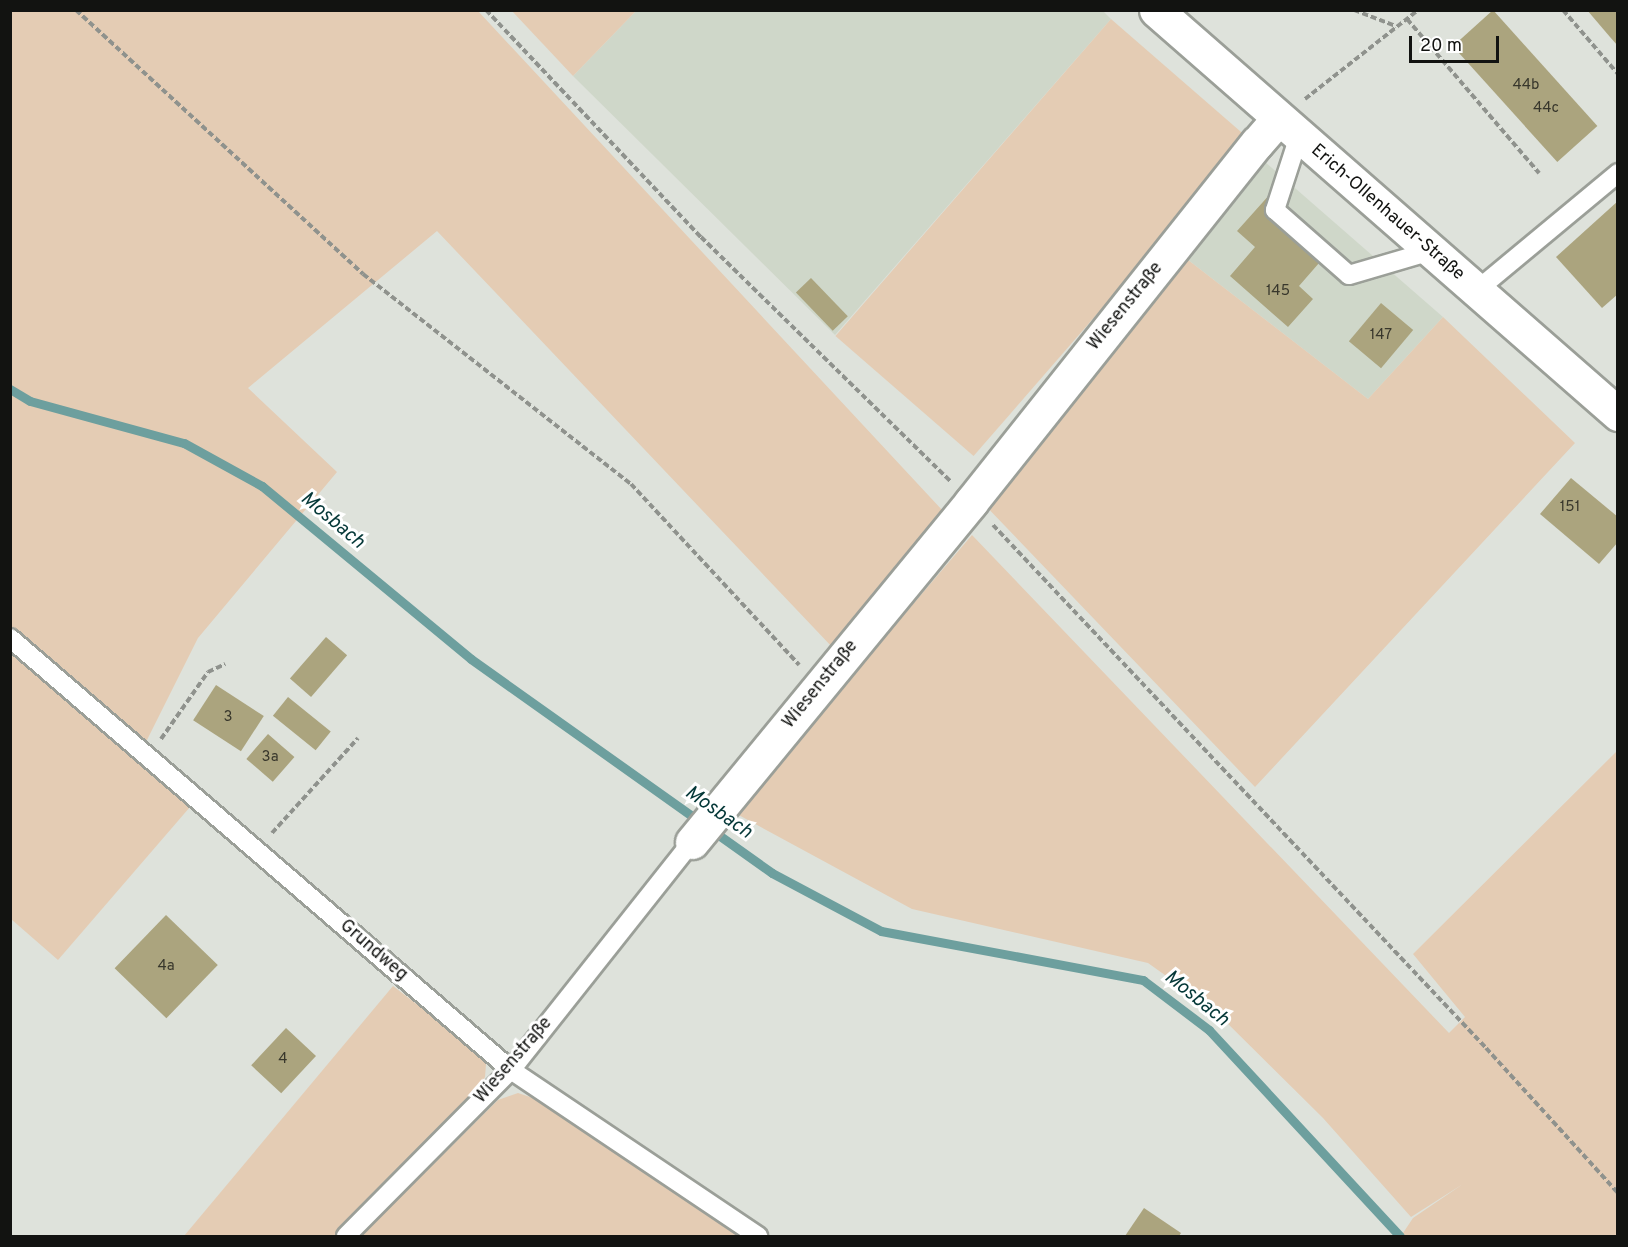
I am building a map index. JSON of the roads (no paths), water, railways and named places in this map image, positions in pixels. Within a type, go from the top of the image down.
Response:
[{"type":"street","name":"Erich-Ollenhauer-Straße","points":[[1156,10],[1617,414]]},
{"type":"street","name":"Wiesenstraße","points":[[692,842],[971,502],[1257,143],[1289,127]]},
{"type":"lane","points":[[1289,127],[1275,210],[1340,268],[1349,275],[1431,251]]},
{"type":"lane","points":[[1476,291],[1617,173]]},
{"type":"lane","name":"Grundweg","points":[[10,638],[511,1071],[758,1236]]},
{"type":"lane","name":"Wiesenstraße","points":[[346,1236],[511,1071],[692,842]]},
{"type":"waterway","name":"Mosbach","points":[[10,389],[30,401],[184,443],[262,486],[471,659],[772,873],[881,931],[1143,980],[1209,1030],[1400,1236]]}]
